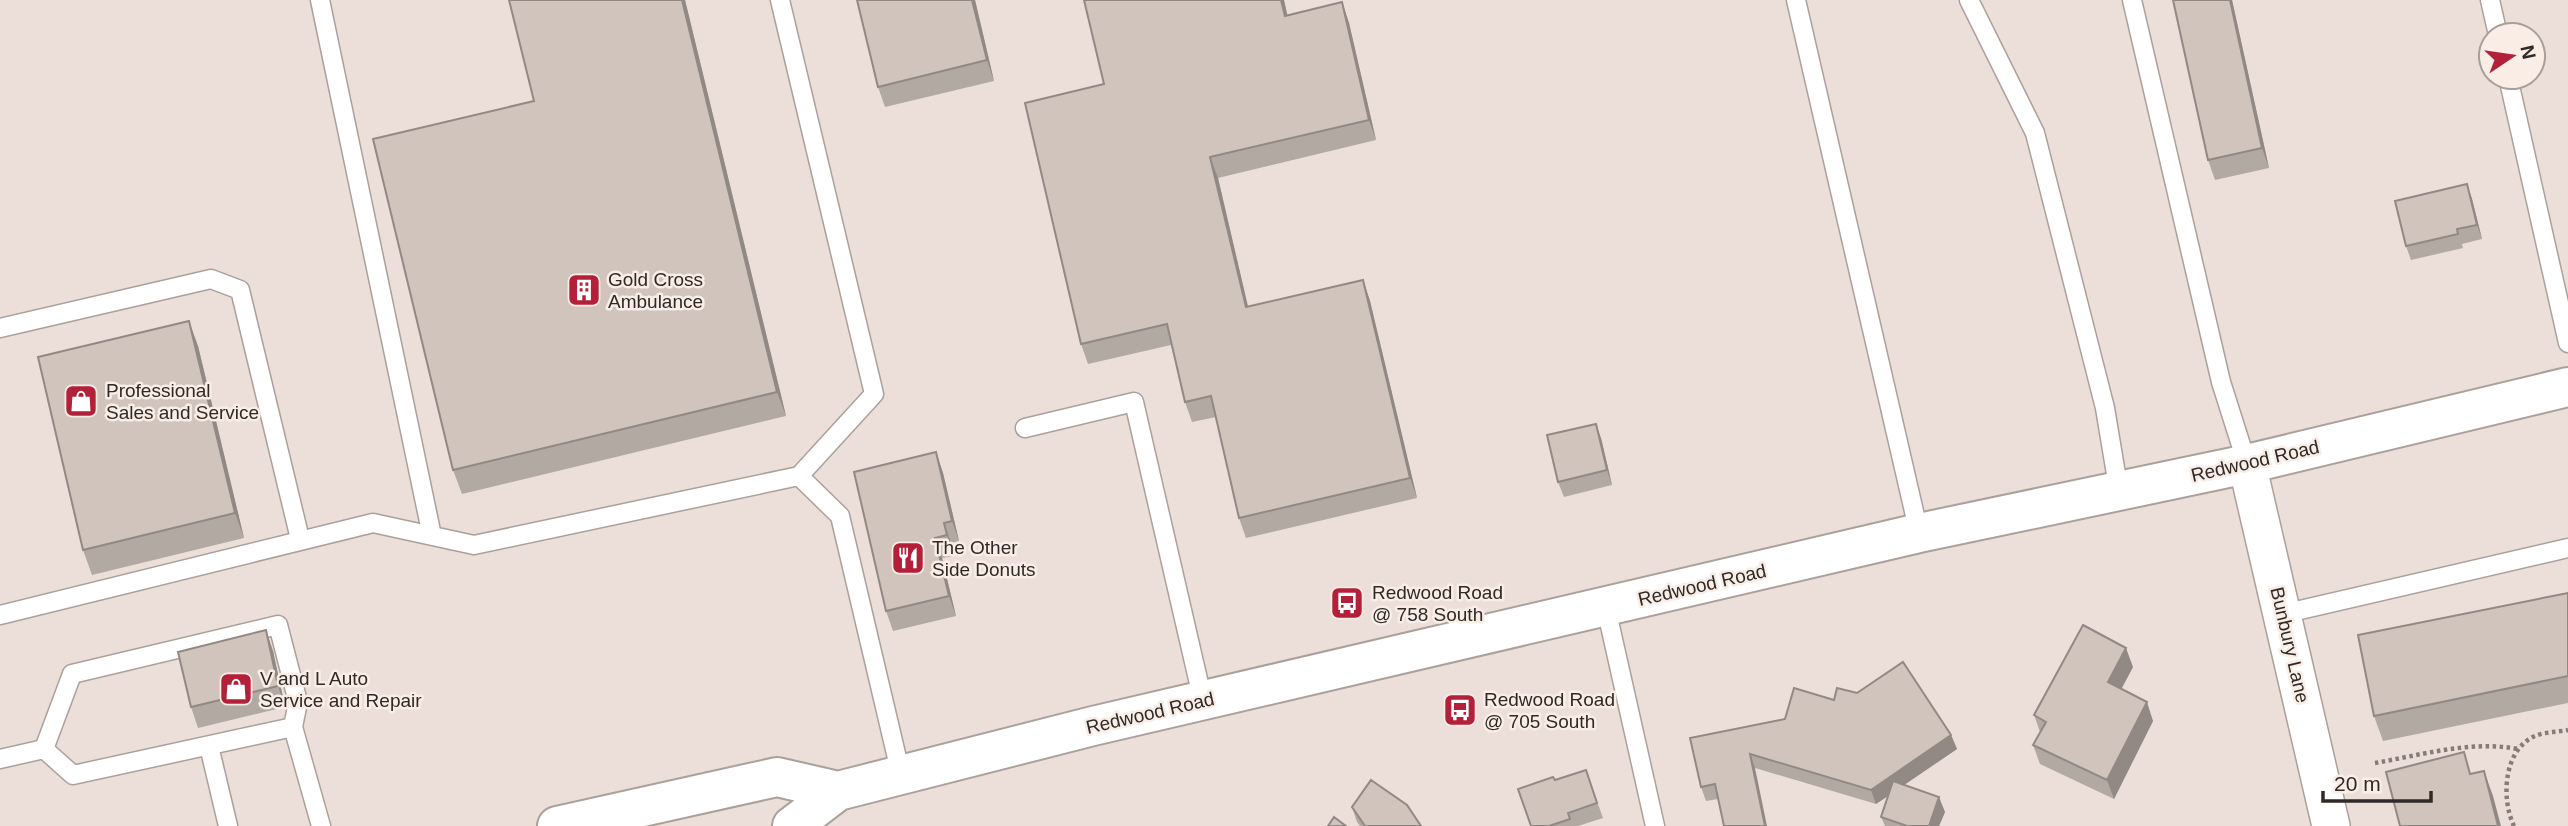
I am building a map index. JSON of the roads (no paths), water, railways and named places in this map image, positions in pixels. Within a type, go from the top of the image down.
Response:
[{"type":"main road","name":"Redwood Road","points":[[792,826],[838,791],[1093,726],[1919,533],[2247,464],[2568,387]]},
{"type":"main road","name":"Redwood Road","points":[[557,826],[777,778],[838,791]]},
{"type":"street","name":"Bunbury Lane","points":[[2247,464],[2331,826]]},
{"type":"lane","points":[[320,0],[432,536]]},
{"type":"lane","points":[[0,615],[373,523],[474,545],[799,477],[874,394],[780,0]]},
{"type":"lane","points":[[1796,0],[1919,533]]},
{"type":"lane","points":[[1969,0],[2035,133],[2105,408],[2119,492]]},
{"type":"lane","points":[[2132,0],[2221,382],[2247,464]]},
{"type":"lane","points":[[2490,0],[2495,21]]},
{"type":"lane","points":[[2511,91],[2568,343]]},
{"type":"lane","points":[[0,328],[211,279],[240,290],[300,539]]},
{"type":"lane","points":[[1024,428],[1134,402],[1203,701]]},
{"type":"lane","points":[[799,477],[840,516],[901,775]]},
{"type":"lane","points":[[2283,614],[2568,548]]},
{"type":"lane","points":[[1606,608],[1656,826]]},
{"type":"lane","points":[[44,749],[72,674],[278,625],[298,702],[293,727],[321,826]]},
{"type":"lane","points":[[44,749],[73,775],[293,727]]},
{"type":"lane","points":[[209,746],[228,826]]},
{"type":"lane","points":[[0,760],[44,749]]},
{"type":"place","name":"Gold Cross Ambulance","points":[[584,290]]},
{"type":"place","name":"Professional Sales and Service","points":[[81,401]]},
{"type":"place","name":"The Other Side Donuts","points":[[908,558]]},
{"type":"place","name":"Redwood Road @ 758 South","points":[[1347,603]]},
{"type":"place","name":"V and L Auto Service and Repair","points":[[236,689]]},
{"type":"place","name":"Redwood Road @ 705 South","points":[[1460,710]]}]
